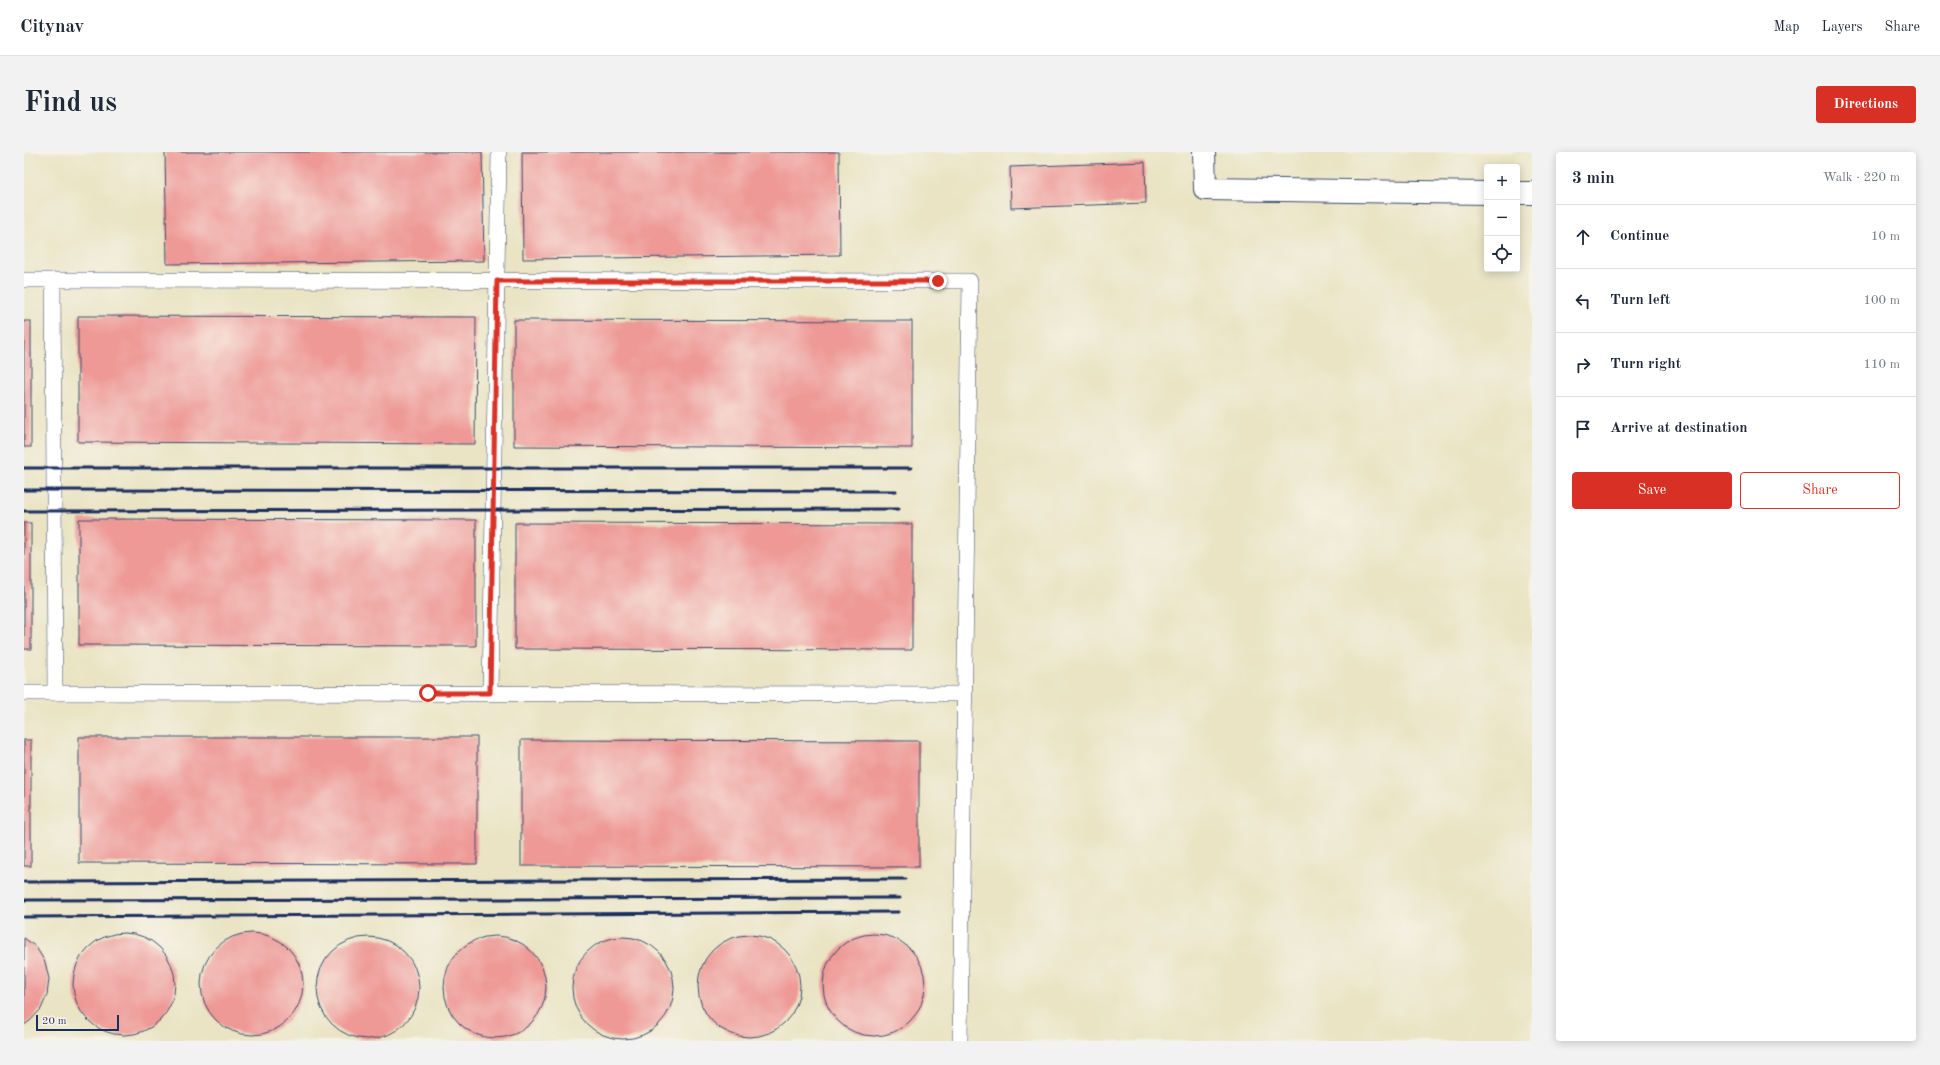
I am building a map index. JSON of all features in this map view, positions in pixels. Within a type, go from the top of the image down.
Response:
[{"type":"street","points":[[1204,152],[1205,189],[1484,193]]},
{"type":"street","points":[[1520,193],[1532,193]]},
{"type":"lane","points":[[490,693],[499,152]]},
{"type":"lane","points":[[24,280],[970,281],[960,1041]]},
{"type":"lane","points":[[53,280],[55,693]]},
{"type":"lane","points":[[24,693],[964,694]]},
{"type":"building","points":[[165,152],[482,152],[484,261],[167,264]]},
{"type":"building","points":[[522,152],[839,152],[840,255],[523,259]]},
{"type":"building","points":[[1145,162],[1146,203],[1011,208],[1010,167]]},
{"type":"building","points":[[78,316],[476,317],[475,444],[78,442]]},
{"type":"building","points":[[514,320],[912,321],[912,448],[514,446]]},
{"type":"building","points":[[24,321],[31,321],[31,447],[24,447]]},
{"type":"building","points":[[79,519],[476,520],[476,646],[79,645]]},
{"type":"building","points":[[24,523],[31,523],[31,649],[24,649]]},
{"type":"building","points":[[515,523],[912,524],[912,650],[515,649]]},
{"type":"building","points":[[79,737],[477,737],[477,864],[79,863]]},
{"type":"building","points":[[24,740],[31,740],[31,866],[24,866]]},
{"type":"building","points":[[521,740],[919,741],[919,867],[521,866]]},
{"type":"building","points":[[124,933],[143,937],[160,948],[171,965],[175,984],[171,1003],[160,1020],[143,1031],[124,1035],[105,1031],[88,1020],[77,1003],[73,984],[77,965],[88,948],[105,937]]},
{"type":"building","points":[[252,933],[271,937],[288,948],[299,965],[303,984],[299,1003],[288,1020],[271,1031],[252,1035],[233,1031],[216,1020],[205,1003],[201,984],[205,965],[216,948],[233,937]]},
{"type":"building","points":[[874,934],[893,938],[910,949],[921,966],[925,985],[921,1004],[910,1021],[893,1032],[874,1036],[855,1032],[838,1021],[827,1004],[823,985],[827,966],[838,949],[855,938]]},
{"type":"building","points":[[749,935],[768,939],[785,950],[796,967],[800,986],[796,1005],[785,1022],[768,1033],[749,1037],[730,1033],[713,1022],[702,1005],[698,986],[702,967],[713,950],[730,939]]},
{"type":"building","points":[[495,936],[514,940],[531,951],[542,968],[546,987],[542,1006],[531,1023],[514,1034],[495,1038],[476,1034],[459,1023],[448,1006],[444,987],[448,968],[459,951],[476,940]]},
{"type":"building","points":[[368,937],[387,941],[404,952],[415,969],[419,988],[415,1007],[404,1024],[387,1035],[368,1039],[349,1035],[332,1024],[321,1007],[317,988],[321,969],[332,952],[349,941]]},
{"type":"building","points":[[623,937],[642,941],[659,952],[670,969],[674,988],[670,1007],[659,1024],[642,1035],[623,1039],[604,1035],[587,1024],[576,1007],[572,988],[576,969],[587,952],[604,941]]},
{"type":"building","points":[[24,938],[36,947],[45,962],[49,979],[47,995],[41,1009],[24,1025]]},
{"type":"railway","points":[[24,468],[911,468]]},
{"type":"railway","points":[[24,490],[896,491]]},
{"type":"railway","points":[[24,511],[899,509]]},
{"type":"railway","points":[[24,882],[906,879]]},
{"type":"railway","points":[[24,900],[900,898]]},
{"type":"railway","points":[[24,917],[899,912]]},
{"type":"route","points":[[428,693],[490,693],[497,281],[938,281]]}]
